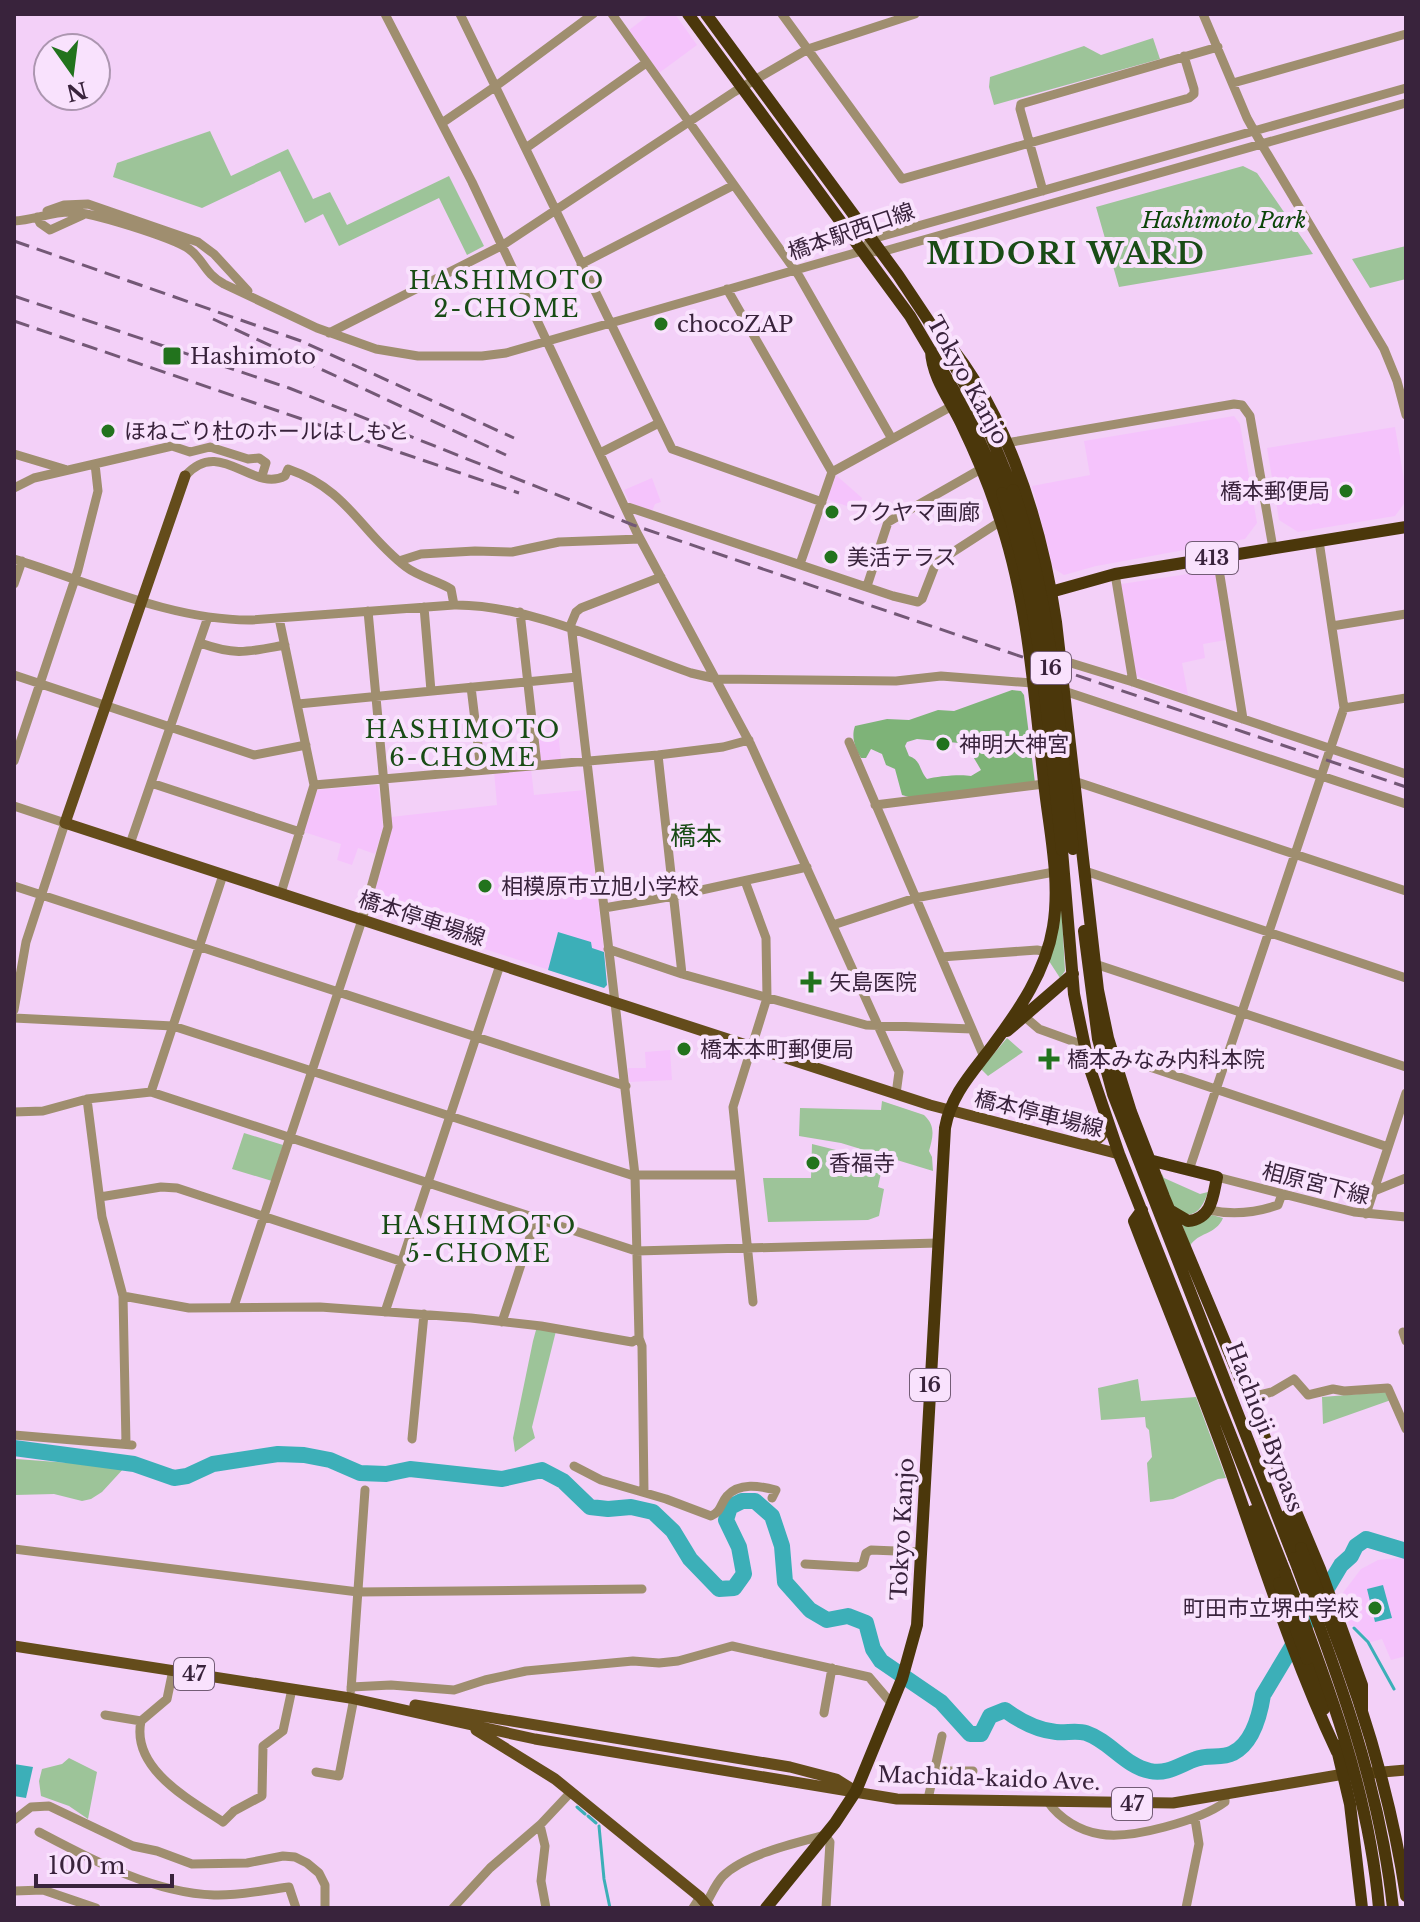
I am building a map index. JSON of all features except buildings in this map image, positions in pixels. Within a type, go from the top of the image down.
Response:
[{"type":"highway","name":"Tokyo Kanjo","points":[[688,14],[910,316],[968,414],[1008,492]]},
{"type":"highway","name":"Tokyo Kanjo","points":[[706,14],[872,239],[929,322],[985,422],[1032,551],[1043,602],[1067,849],[1073,974]]},
{"type":"highway","name":"16","points":[[929,322],[949,342],[970,373],[1006,443],[1038,534],[1061,660],[1085,871],[1091,964],[1143,1159],[1167,1205],[1320,1569],[1362,1685],[1362,1710]]},
{"type":"highway","name":"16","points":[[931,351],[931,364],[981,469],[1001,521],[1020,599],[1054,872],[1054,926],[1033,985],[959,1090],[949,1110]]},
{"type":"highway","name":"413","points":[[1020,599],[1115,574],[1406,527]]},
{"type":"highway","points":[[1038,728],[1044,731],[1063,729],[1068,723]]},
{"type":"highway","name":"Tokyo Kanjo","points":[[1067,849],[1091,964]]},
{"type":"highway","name":"Hachioji Bypass","points":[[1091,964],[1100,1051],[1209,1339],[1298,1553],[1362,1749],[1383,1837],[1393,1908]]},
{"type":"highway","name":"16","points":[[994,1044],[1073,974]]},
{"type":"highway","name":"Hachioji Bypass","points":[[1073,974],[1078,1019],[1089,1066],[1119,1154],[1225,1418],[1243,1480],[1282,1578]]},
{"type":"highway","name":"Tokyo Kanjo","points":[[766,1908],[856,1791],[909,1660],[917,1625],[945,1128],[949,1110]]},
{"type":"highway","points":[[1119,1154],[1217,1177],[1209,1210],[1200,1219],[1188,1221],[1175,1215],[1167,1205]]},
{"type":"highway","name":"16","points":[[1167,1205],[1209,1339]]},
{"type":"highway","name":"16","points":[[1142,1210],[1134,1221],[1199,1383],[1282,1618],[1303,1662],[1337,1752],[1354,1827],[1362,1908]]},
{"type":"highway","name":"16","points":[[1298,1553],[1329,1619],[1362,1710],[1380,1773],[1406,1896]]},
{"type":"highway","name":"16","points":[[1282,1578],[1303,1662]]},
{"type":"highway","name":"16","points":[[1282,1578],[1327,1683],[1349,1752],[1370,1842],[1379,1908]]},
{"type":"main road","points":[[65,823],[185,476]]},
{"type":"main road","name":"橋本停車場線","points":[[65,823],[896,1094],[1119,1154]]},
{"type":"main road","points":[[1080,1145],[1102,1136],[1106,1116]]},
{"type":"main road","name":"Machida-kaido Ave.","points":[[14,1646],[292,1689],[352,1694],[375,1702],[464,1719],[542,1725],[790,1767],[836,1779],[856,1791]]},
{"type":"main road","name":"Machida-kaido Ave.","points":[[375,1702],[439,1708],[464,1719]]},
{"type":"main road","name":"47","points":[[464,1719],[489,1721],[515,1743],[528,1761],[571,1792],[705,1903]]},
{"type":"main road","name":"47","points":[[464,1719],[515,1743]]},
{"type":"main road","points":[[515,1743],[542,1725]]},
{"type":"main road","points":[[528,1761],[525,1749],[535,1739]]},
{"type":"main road","name":"Machida-kaido Ave.","points":[[515,1743],[535,1739],[887,1798],[1141,1804],[1225,1795],[1343,1774],[1406,1770]]},
{"type":"main road","points":[[688,1765],[691,1750]]},
{"type":"street","points":[[385,14],[503,245],[640,539],[749,740],[899,1072],[896,1094]]},
{"type":"street","points":[[475,14],[462,18],[675,451],[822,502]]},
{"type":"street","points":[[442,123],[593,14]]},
{"type":"street","points":[[612,14],[794,270],[892,439]]},
{"type":"street","points":[[782,14],[902,179],[1192,96],[1194,89],[1184,56]]},
{"type":"street","points":[[329,333],[503,245],[741,88],[808,49],[915,14]]},
{"type":"street","points":[[1203,14],[1262,145],[1379,340],[1393,370],[1406,415]]},
{"type":"street","points":[[1233,83],[1406,34]]},
{"type":"street","points":[[1043,191],[1020,109],[1024,102],[1218,47]]},
{"type":"street","points":[[526,148],[646,63]]},
{"type":"street","name":"橋本駅西口線","points":[[210,276],[329,333],[376,349],[418,356],[494,355],[862,251],[872,239],[1406,88]]},
{"type":"street","points":[[862,251],[881,252],[1406,103]]},
{"type":"street","points":[[581,264],[734,185]]},
{"type":"street","points":[[37,217],[64,205],[88,204],[183,236],[214,254],[241,285],[262,302]]},
{"type":"street","points":[[14,221],[67,212],[90,214],[189,249],[210,276],[218,267],[214,254]]},
{"type":"street","points":[[37,217],[50,230],[72,218],[90,214]]},
{"type":"street","points":[[727,289],[832,472]]},
{"type":"street","points":[[1006,443],[1242,405],[1250,416],[1273,548]]},
{"type":"street","points":[[800,564],[832,472],[952,406]]},
{"type":"street","points":[[600,453],[659,423]]},
{"type":"street","points":[[14,488],[34,478],[172,446],[190,452],[206,447],[248,459],[259,458],[266,463],[262,476]]},
{"type":"street","points":[[185,476],[190,452]]},
{"type":"street","points":[[14,454],[68,470]]},
{"type":"street","points":[[185,476],[196,466],[212,460],[279,479],[288,469],[324,485],[399,561],[416,574],[451,589],[454,605]]},
{"type":"street","points":[[14,761],[76,579],[98,491],[95,464]]},
{"type":"street","points":[[867,586],[888,522],[981,469]]},
{"type":"street","points":[[625,506],[918,602],[936,563],[1001,521]]},
{"type":"street","points":[[399,561],[421,554],[512,552],[559,542],[640,539]]},
{"type":"street","points":[[1189,1170],[1344,708],[1319,541]]},
{"type":"street","points":[[1217,557],[1243,719]]},
{"type":"street","points":[[14,584],[18,560],[142,600],[208,617],[246,620],[486,605],[520,612],[677,668],[717,679],[885,681],[941,676],[1032,683]]},
{"type":"street","points":[[1115,574],[1133,682]]},
{"type":"street","points":[[644,1492],[635,1175],[571,630],[576,612],[581,608],[661,577]]},
{"type":"street","points":[[424,607],[431,691]]},
{"type":"street","points":[[234,1306],[362,920],[388,827],[368,611]]},
{"type":"street","points":[[520,612],[537,765]]},
{"type":"street","points":[[1332,626],[1406,614]]},
{"type":"street","points":[[130,844],[208,617]]},
{"type":"street","points":[[279,618],[314,785],[281,893]]},
{"type":"street","points":[[200,643],[226,652],[243,653],[285,645]]},
{"type":"street","points":[[1061,660],[1406,774]]},
{"type":"street","points":[[14,675],[254,755],[306,745]]},
{"type":"street","points":[[298,704],[577,677]]},
{"type":"street","points":[[471,687],[481,770]]},
{"type":"street","points":[[1064,691],[1406,804]]},
{"type":"street","points":[[1344,708],[1406,698]]},
{"type":"street","points":[[314,785],[658,755],[723,747],[749,740]]},
{"type":"street","points":[[849,742],[984,1057]]},
{"type":"street","points":[[658,755],[682,974]]},
{"type":"street","points":[[1074,781],[1406,891]]},
{"type":"street","points":[[151,783],[300,832]]},
{"type":"street","points":[[875,805],[1044,784]]},
{"type":"street","points":[[14,806],[65,823],[18,956],[14,1010]]},
{"type":"street","points":[[604,908],[807,867]]},
{"type":"street","points":[[1085,871],[1406,978]]},
{"type":"street","points":[[833,925],[915,898],[1054,872]]},
{"type":"street","points":[[151,1092],[223,875]]},
{"type":"street","points":[[745,881],[766,936],[767,998],[733,1107],[753,1302]]},
{"type":"street","points":[[14,886],[626,1086]]},
{"type":"street","points":[[608,949],[682,974],[878,1027],[972,1029]]},
{"type":"street","points":[[941,957],[1037,950],[1047,952]]},
{"type":"street","points":[[1091,964],[1406,1067]]},
{"type":"street","points":[[385,1312],[500,965]]},
{"type":"street","points":[[1025,1017],[1039,1029],[1075,1042],[1080,1065],[1089,1066]]},
{"type":"street","points":[[14,1018],[173,1026],[635,1175],[740,1175]]},
{"type":"street","points":[[1114,1059],[1126,1059],[1388,1147]]},
{"type":"street","points":[[14,1112],[43,1111],[87,1099],[151,1092],[636,1251],[938,1243]]},
{"type":"street","points":[[1366,1214],[1406,1093]]},
{"type":"street","points":[[14,1435],[129,1445],[123,1296],[102,1217],[87,1099]]},
{"type":"street","name":"相原宮下線","points":[[1217,1177],[1366,1214],[1406,1217]]},
{"type":"street","points":[[1374,1191],[1406,1178]]},
{"type":"street","points":[[100,1197],[161,1187],[177,1188],[403,1262]]},
{"type":"street","points":[[1209,1210],[1231,1214],[1275,1207],[1280,1203],[1282,1194]]},
{"type":"street","points":[[502,1322],[536,1219]]},
{"type":"street","points":[[123,1296],[189,1308],[320,1307],[502,1322],[632,1342],[639,1338]]},
{"type":"street","points":[[412,1439],[424,1314]]},
{"type":"street","points":[[1247,1398],[1272,1392],[1294,1379],[1308,1395],[1333,1389],[1388,1388],[1406,1429]]},
{"type":"street","points":[[574,1466],[590,1477],[711,1516],[720,1510],[725,1498],[739,1488],[776,1490],[772,1498]]},
{"type":"street","points":[[321,1776],[339,1776],[352,1694],[365,1490]]},
{"type":"street","points":[[14,1549],[358,1592],[642,1589]]},
{"type":"street","points":[[805,1564],[858,1567],[871,1550],[921,1552]]},
{"type":"street","points":[[1282,1618],[1286,1600],[1314,1555]]},
{"type":"street","points":[[819,1578],[820,1565]]},
{"type":"street","points":[[352,1694],[391,1685],[458,1690],[505,1675],[564,1666],[678,1661],[732,1646],[869,1677],[892,1704]]},
{"type":"street","points":[[824,1713],[832,1668]]},
{"type":"street","points":[[173,1670],[167,1699],[141,1721],[141,1751],[175,1787],[223,1822],[234,1811],[262,1796],[263,1746],[283,1731],[292,1689]]},
{"type":"street","points":[[439,1708],[441,1690]]},
{"type":"street","points":[[105,1715],[141,1721]]},
{"type":"street","points":[[928,1799],[942,1736]]},
{"type":"street","points":[[934,1771],[973,1771]]},
{"type":"street","points":[[453,1908],[490,1868],[540,1825],[571,1792]]},
{"type":"street","points":[[1048,1802],[1066,1820],[1103,1835],[1124,1834],[1195,1819],[1225,1802],[1225,1795]]},
{"type":"street","points":[[14,1820],[31,1807],[49,1806],[133,1846],[192,1864],[247,1863],[283,1856],[295,1857],[319,1873],[327,1895],[325,1908]]},
{"type":"street","points":[[1186,1908],[1199,1844],[1195,1819]]},
{"type":"street","points":[[540,1825],[545,1846],[541,1881],[546,1908]]},
{"type":"street","points":[[39,1832],[103,1865],[197,1894],[229,1895],[289,1887],[296,1908]]},
{"type":"street","points":[[693,1908],[705,1903],[723,1876],[739,1865],[825,1835],[830,1842],[826,1908]]},
{"type":"street","points":[[14,1891],[43,1890],[96,1908]]},
{"type":"shaded area","points":[[650,14],[675,14],[697,45],[659,73],[629,30]]},
{"type":"shaded area","points":[[1234,416],[1240,424],[1257,523],[1245,539],[1096,566],[1064,575],[1053,568],[1032,486],[1090,475],[1084,441]]},
{"type":"shaded area","points":[[1395,427],[1406,501],[1395,516],[1298,532],[1279,520],[1267,448]]},
{"type":"shaded area","points":[[836,475],[862,498],[858,510],[827,499]]},
{"type":"shaded area","points":[[652,478],[661,502],[655,504],[652,511],[630,504],[624,490]]},
{"type":"shaded area","points":[[1215,570],[1226,640],[1203,644],[1205,658],[1182,663],[1188,695],[1136,676],[1121,584]]},
{"type":"shaded area","name":"神明大神宮","points":[[1012,690],[1021,691],[1035,783],[909,797],[902,795],[895,769],[886,765],[882,754],[871,749],[866,758],[861,758],[855,746],[855,726],[887,719],[909,720],[938,710],[954,711]],"holes":[[[968,735],[965,743],[981,770],[971,776],[927,779],[905,746],[907,742],[917,739],[959,743],[962,737]]]},
{"type":"shaded area","points":[[558,731],[561,760],[540,761],[536,733]]},
{"type":"shaded area","name":"相模原市立旭小学校","points":[[531,769],[534,795],[585,790],[604,952],[607,985],[604,988],[369,911],[391,817],[497,805],[494,771]]},
{"type":"shaded area","points":[[378,785],[383,827],[375,854],[358,848],[352,865],[337,860],[341,844],[304,832],[317,790]]},
{"type":"shaded area","points":[[558,932],[591,942],[592,948],[604,952],[607,985],[604,988],[548,970]]},
{"type":"shaded area","points":[[670,1050],[672,1080],[629,1082],[628,1068],[646,1068],[645,1052]]},
{"type":"shaded area","name":"町田市立堺中学校","points":[[1406,1557],[1406,1656],[1391,1660],[1382,1639],[1371,1642],[1354,1626],[1350,1626],[1339,1598],[1361,1569],[1378,1560]]},
{"type":"shaded area","points":[[1383,1585],[1392,1618],[1375,1622],[1367,1589]]},
{"type":"shaded area","points":[[14,1764],[33,1767],[26,1798],[14,1796]]},
{"type":"green space","points":[[1153,38],[1160,59],[994,105],[989,87],[990,77],[1084,46],[1101,55]]},
{"type":"green space","points":[[210,131],[231,176],[288,149],[313,199],[330,192],[347,225],[449,176],[484,246],[467,255],[439,198],[339,246],[323,214],[305,223],[280,171],[202,208],[113,177],[117,163]]},
{"type":"green space","name":"Hashimoto Park","points":[[1243,166],[1257,173],[1313,254],[1119,287],[1096,207]]},
{"type":"green space","points":[[1406,246],[1406,279],[1370,288],[1352,259]]},
{"type":"green space","points":[[1060,881],[1065,971],[1060,978],[1049,961]]},
{"type":"green space","points":[[1007,1038],[1023,1052],[988,1076],[981,1069]]},
{"type":"green space","points":[[882,1101],[928,1119],[932,1132],[929,1151],[933,1171],[841,1143],[799,1136],[800,1108],[881,1110]]},
{"type":"green space","points":[[244,1133],[283,1145],[272,1181],[232,1169]]},
{"type":"green space","points":[[812,1144],[840,1151],[840,1173],[881,1173],[878,1187],[884,1189],[879,1216],[868,1220],[768,1222],[763,1178],[811,1178]]},
{"type":"green space","points":[[1162,1174],[1164,1178],[1200,1194],[1208,1192],[1202,1206],[1194,1213],[1179,1211],[1167,1195]]},
{"type":"green space","points":[[1212,1215],[1223,1218],[1220,1224],[1190,1246],[1182,1224],[1196,1225]]},
{"type":"green space","points":[[539,1329],[556,1331],[532,1427],[535,1438],[515,1452],[513,1438],[533,1341]]},
{"type":"green space","points":[[1138,1379],[1141,1401],[1196,1397],[1226,1478],[1173,1499],[1150,1502],[1147,1463],[1152,1457],[1145,1417],[1101,1420],[1098,1388]]},
{"type":"green space","points":[[1385,1392],[1391,1400],[1323,1424],[1322,1397]]},
{"type":"green space","points":[[16,1459],[125,1467],[102,1492],[82,1501],[54,1494],[15,1495]]},
{"type":"green space","points":[[69,1758],[97,1772],[88,1819],[69,1806],[41,1796],[39,1781],[42,1769],[62,1764]]},
{"type":"waterway","points":[[14,1448],[134,1464],[174,1478],[187,1476],[213,1464],[278,1454],[330,1460],[360,1473],[386,1474],[410,1469],[502,1479],[542,1470],[563,1481],[590,1507],[631,1507],[653,1512],[673,1531],[690,1559],[719,1589],[734,1588],[744,1574],[739,1547],[726,1520],[730,1507],[742,1501],[755,1501],[772,1516],[782,1546],[785,1582],[810,1610],[827,1620],[848,1616],[866,1623],[873,1649],[881,1661],[941,1702],[970,1734],[981,1734],[990,1716],[1005,1710],[1042,1729],[1086,1733],[1133,1764],[1156,1772],[1200,1758],[1229,1755],[1240,1748],[1254,1727],[1263,1695],[1341,1565],[1356,1546],[1366,1539],[1406,1551]]},
{"type":"waterway","points":[[1354,1628],[1368,1642],[1394,1689]]},
{"type":"waterway","points":[[577,1807],[585,1814]]},
{"type":"waterway","points":[[588,1816],[596,1823]]},
{"type":"waterway","points":[[599,1826],[610,1908]]},
{"type":"railway","points":[[14,241],[301,341],[514,438]]},
{"type":"railway","points":[[14,296],[289,388],[633,525],[1406,787]]},
{"type":"railway","points":[[213,319],[506,455]]},
{"type":"railway","points":[[14,321],[519,493]]},
{"type":"place","name":"chocoZAP","points":[[661,324]]},
{"type":"place","name":"Hashimoto","points":[[172,356]]},
{"type":"place","name":"ほねごり杜のホールはしもと","points":[[108,431]]},
{"type":"place","name":"橋本郵便局","points":[[1346,491]]},
{"type":"place","name":"フクヤマ画廊","points":[[832,512]]},
{"type":"place","name":"美活テラス","points":[[831,557]]},
{"type":"place","name":"神明大神宮","points":[[943,744]]},
{"type":"place","name":"相模原市立旭小学校","points":[[485,886]]},
{"type":"place","name":"矢島医院","points":[[811,982]]},
{"type":"place","name":"橋本本町郵便局","points":[[684,1049]]},
{"type":"place","name":"橋本みなみ内科本院","points":[[1049,1059]]},
{"type":"place","name":"香福寺","points":[[813,1163]]},
{"type":"place","name":"町田市立堺中学校","points":[[1375,1608]]},
{"type":"district","name":"MIDORI WARD","points":[[1066,254]]},
{"type":"district","name":"HASHIMOTO 2-CHOME","points":[[507,295]]},
{"type":"district","name":"HASHIMOTO 6-CHOME","points":[[463,744]]},
{"type":"district","name":"橋本","points":[[696,836]]},
{"type":"district","name":"HASHIMOTO 5-CHOME","points":[[479,1240]]}]
